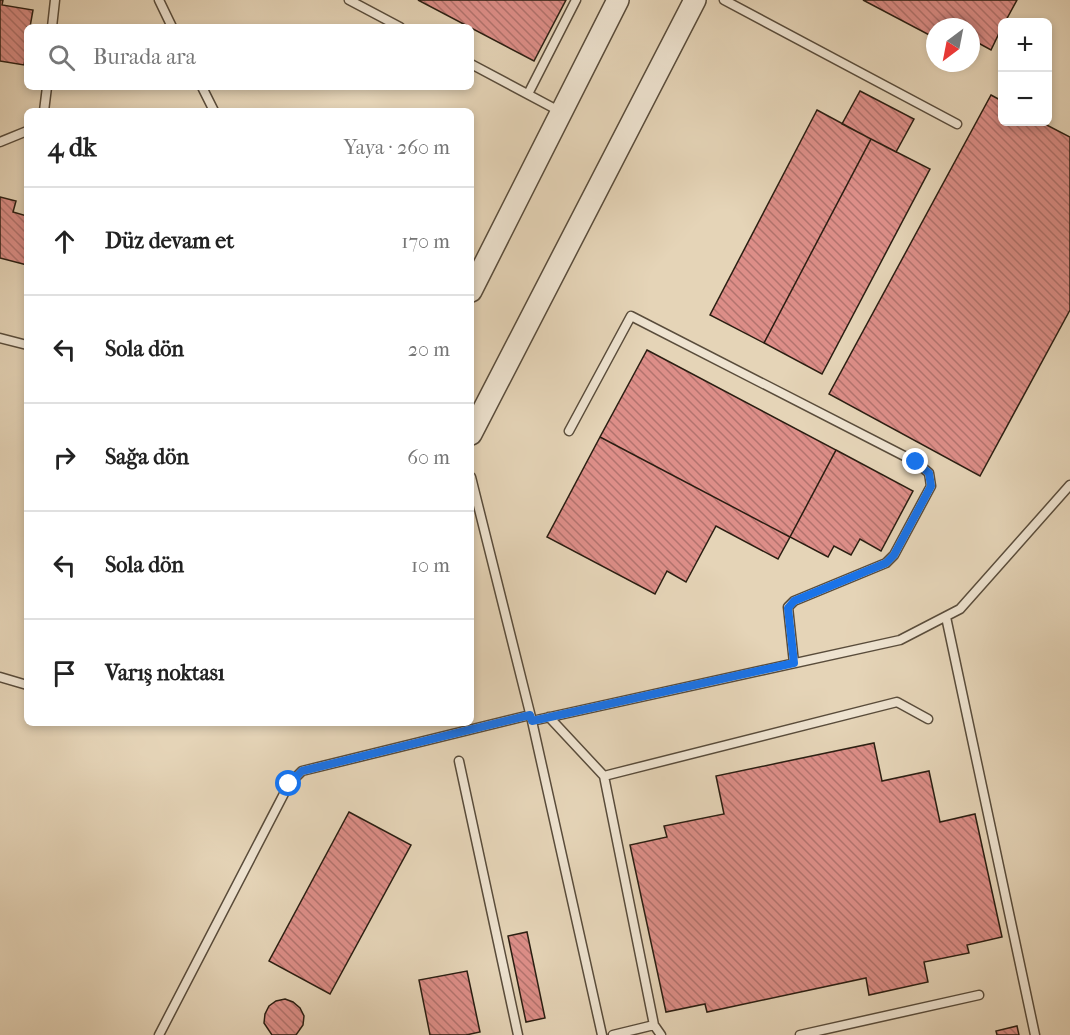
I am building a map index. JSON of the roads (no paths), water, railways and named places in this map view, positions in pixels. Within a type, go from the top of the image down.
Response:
[{"type":"street","points":[[474,285],[618,0]]},
{"type":"street","points":[[474,428],[695,0]]},
{"type":"lane","points":[[52,24],[55,0]]},
{"type":"lane","points":[[159,0],[171,24]]},
{"type":"lane","points":[[349,0],[394,24]]},
{"type":"lane","points":[[528,94],[576,0]]},
{"type":"lane","points":[[724,0],[957,124]]},
{"type":"lane","points":[[474,66],[561,112]]},
{"type":"lane","points":[[45,108],[47,90]]},
{"type":"lane","points":[[204,90],[212,108]]},
{"type":"lane","points":[[0,142],[24,132]]},
{"type":"lane","points":[[569,431],[631,316],[916,462],[929,473],[931,486],[894,555],[886,563],[794,601],[788,608],[794,663]]},
{"type":"lane","points":[[0,338],[24,344]]},
{"type":"lane","points":[[159,1035],[289,784],[302,771],[531,718],[549,717],[900,640],[960,609],[1070,485]]},
{"type":"lane","points":[[474,489],[531,718],[602,1035]]},
{"type":"lane","points":[[946,617],[1035,1035]]},
{"type":"lane","points":[[0,677],[24,684]]},
{"type":"lane","points":[[604,776],[897,702],[928,718]]},
{"type":"lane","points":[[549,717],[604,776],[654,1025],[661,1035]]},
{"type":"lane","points":[[459,761],[518,1035]]},
{"type":"lane","points":[[800,1035],[980,996]]},
{"type":"lane","points":[[613,1035],[654,1025]]}]
